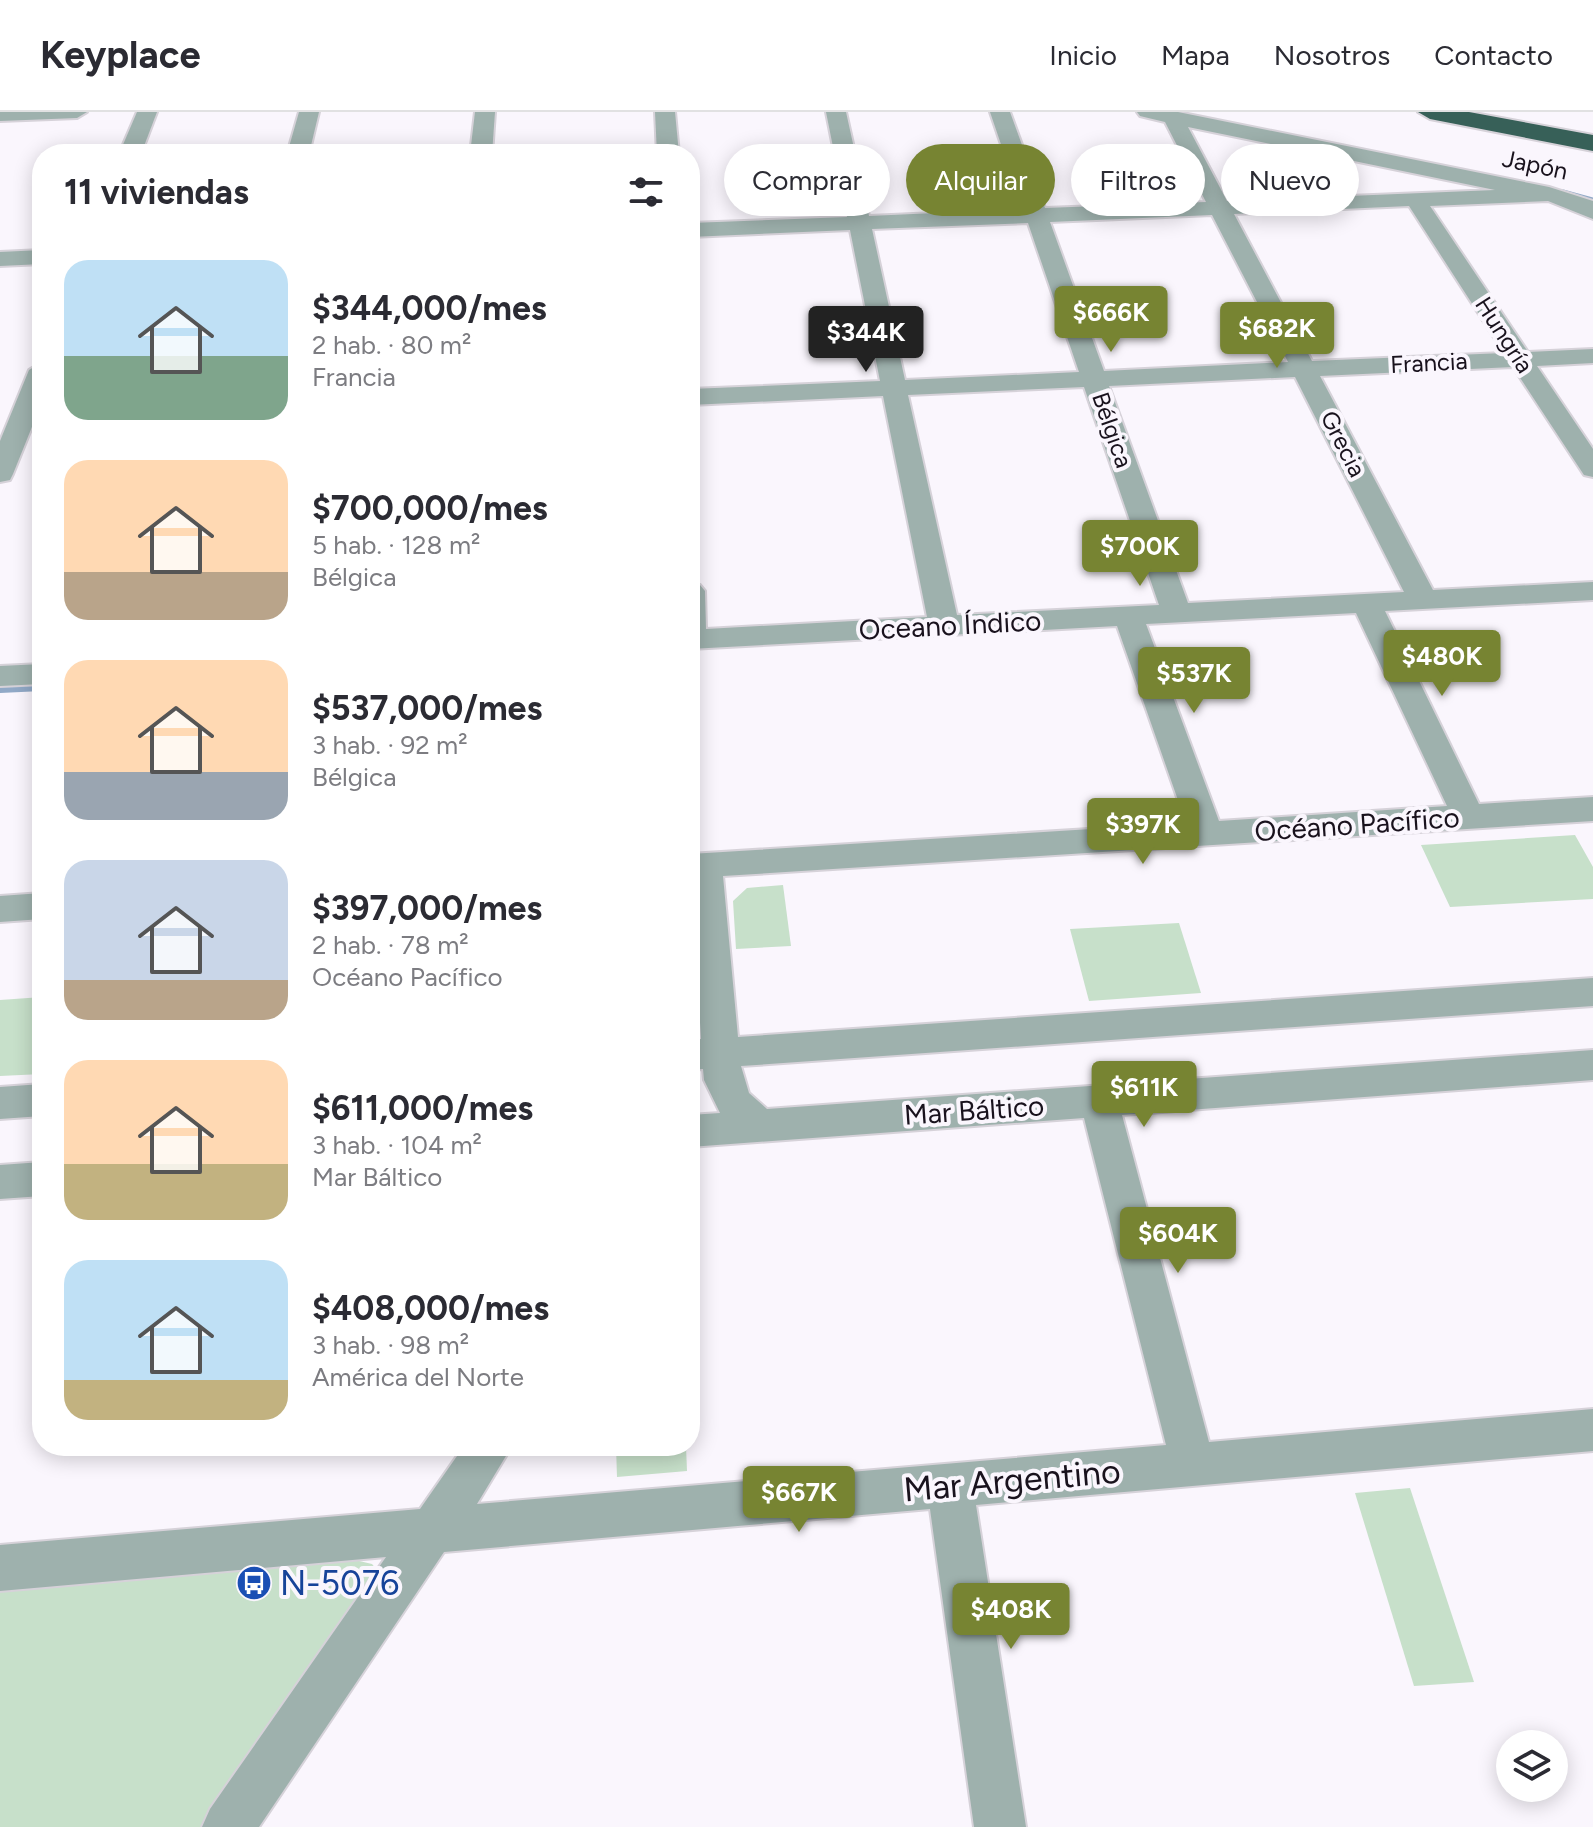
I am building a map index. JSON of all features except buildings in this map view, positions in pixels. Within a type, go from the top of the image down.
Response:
[{"type":"highway","points":[[1430,112],[1593,143]]},
{"type":"street","points":[[0,115],[77,112]]},
{"type":"street","points":[[134,144],[147,112]]},
{"type":"street","points":[[301,144],[309,112]]},
{"type":"street","points":[[482,144],[485,112]]},
{"type":"street","points":[[665,112],[667,144]]},
{"type":"street","points":[[836,112],[944,626]]},
{"type":"street","name":"Bélgica","points":[[1000,112],[1011,144]]},
{"type":"street","name":"Japón","points":[[1147,112],[1549,194],[1588,208]]},
{"type":"street","name":"Grecia","points":[[1173,117],[1221,209]]},
{"type":"street","points":[[1359,203],[1549,194]]},
{"type":"street","name":"Hungría","points":[[1416,201],[1593,469]]},
{"type":"street","points":[[1055,215],[1221,209]]},
{"type":"street","points":[[700,230],[1037,216]]},
{"type":"street","name":"Bélgica","points":[[1037,216],[1177,613]]},
{"type":"street","name":"Grecia","points":[[1225,216],[1423,600]]},
{"type":"street","points":[[0,259],[32,257]]},
{"type":"street","name":"Francia","points":[[700,397],[1593,356]]},
{"type":"street","points":[[0,474],[32,396]]},
{"type":"street","name":"Oceano Índico","points":[[700,639],[1593,591]]},
{"type":"street","points":[[1366,603],[1469,817]]},
{"type":"street","points":[[1128,616],[1207,834]]},
{"type":"street","points":[[0,676],[32,674]]},
{"type":"street","name":"Océano Pacífico","points":[[700,865],[1593,809]]},
{"type":"street","points":[[700,904],[712,1062],[718,1101],[700,1127]]},
{"type":"street","points":[[0,909],[32,907]]},
{"type":"street","points":[[712,1062],[1593,992]]},
{"type":"street","points":[[712,1062],[735,1104],[759,1126]]},
{"type":"street","name":"Mar Báltico","points":[[700,1135],[759,1126],[1593,1065]]},
{"type":"street","points":[[0,1103],[32,1101]]},
{"type":"street","points":[[1099,1101],[1193,1465]]},
{"type":"street","points":[[0,1182],[32,1180]]},
{"type":"street","name":"Mar Argentino","points":[[0,1568],[1593,1430]]},
{"type":"street","points":[[228,1827],[483,1456]]},
{"type":"street","points":[[950,1486],[1000,1827]]},
{"type":"green space","points":[[1575,835],[1593,867],[1593,899],[1450,907],[1421,845]]},
{"type":"green space","points":[[783,885],[791,946],[736,949],[733,901],[747,888]]},
{"type":"green space","points":[[1179,923],[1201,993],[1089,1001],[1070,929]]},
{"type":"green space","points":[[32,998],[32,1074],[0,1076],[0,1000]]},
{"type":"green space","points":[[616,1456],[686,1456],[687,1471],[617,1477]]},
{"type":"green space","points":[[1410,1488],[1474,1682],[1414,1686],[1355,1493]]},
{"type":"green space","points":[[355,1560],[372,1564],[378,1571],[215,1827],[0,1827],[0,1590]]},
{"type":"waterway","points":[[1563,192],[1593,200]]},
{"type":"waterway","points":[[0,690],[32,688]]},
{"type":"place","name":"N-5076","points":[[254,1583]]}]
